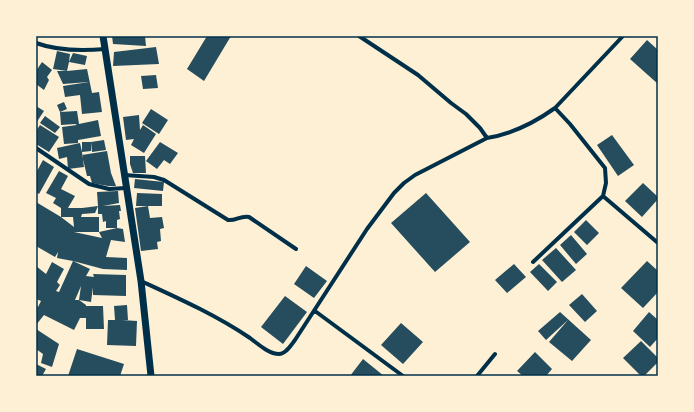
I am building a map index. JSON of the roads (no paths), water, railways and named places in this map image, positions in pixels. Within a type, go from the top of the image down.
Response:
[{"type":"street","points":[[102,36],[141,281],[151,376]]},
{"type":"street","points":[[359,36],[418,75],[466,114],[480,128],[487,138]]},
{"type":"street","points":[[141,281],[199,308],[272,353],[283,353],[289,348],[315,311],[367,229],[394,193],[404,183],[415,175],[487,138],[499,136],[527,126],[555,108],[623,36]]},
{"type":"street","points":[[36,43],[78,51],[105,49]]},
{"type":"street","points":[[533,262],[604,196],[606,183],[605,168],[570,124],[555,108]]},
{"type":"street","points":[[36,148],[89,184],[109,189],[126,188]]},
{"type":"street","points":[[124,175],[154,177],[164,180],[228,220],[242,216],[249,216],[296,249]]},
{"type":"street","points":[[604,196],[658,243]]},
{"type":"street","points":[[315,311],[403,376]]},
{"type":"street","points":[[477,376],[495,354]]}]
